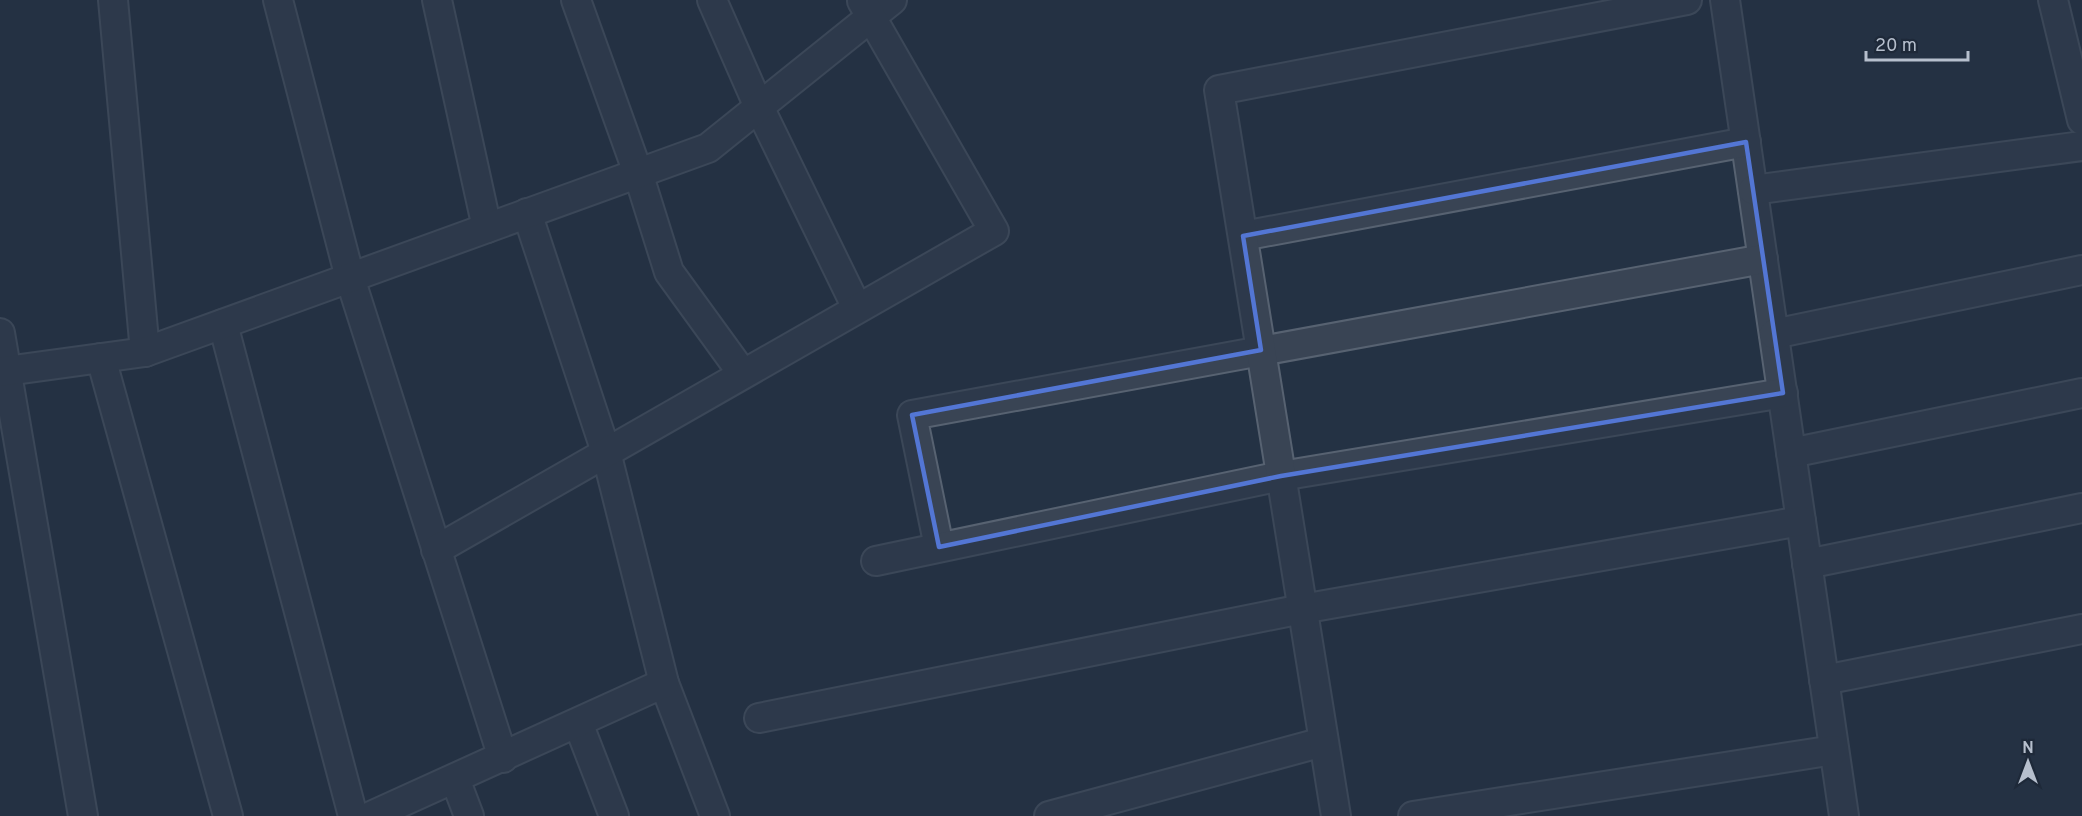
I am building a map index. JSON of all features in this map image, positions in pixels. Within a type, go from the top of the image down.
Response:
[{"type":"street","points":[[113,0],[145,352]]},
{"type":"street","points":[[278,0],[350,278],[503,758]]},
{"type":"street","points":[[437,0],[487,228]]},
{"type":"street","points":[[576,0],[638,173],[669,272],[743,374]]},
{"type":"street","points":[[712,0],[759,107],[857,308]]},
{"type":"street","points":[[1336,816],[1219,90],[1687,0]]},
{"type":"street","points":[[1725,0],[1844,816]]},
{"type":"street","points":[[2053,0],[2073,37],[2082,120]]},
{"type":"street","points":[[2,372],[145,352],[708,148],[759,107],[875,6],[994,231],[436,550]]},
{"type":"street","points":[[1243,236],[1746,142]]},
{"type":"street","points":[[1753,190],[2082,146]]},
{"type":"street","points":[[527,213],[606,452],[664,683],[715,816]]},
{"type":"street","points":[[939,548],[912,415],[1763,259]]},
{"type":"street","points":[[1774,334],[2082,270]]},
{"type":"street","points":[[223,324],[353,816]]},
{"type":"street","points":[[0,333],[2,372],[83,816]]},
{"type":"street","points":[[101,358],[228,816]]},
{"type":"street","points":[[876,561],[1281,476],[1783,393]]},
{"type":"street","points":[[1791,453],[2082,393]]},
{"type":"street","points":[[1807,564],[2082,508]]},
{"type":"street","points":[[759,718],[1302,609],[1801,521]]},
{"type":"street","points":[[1824,680],[2082,629]]},
{"type":"street","points":[[371,816],[664,683]]},
{"type":"street","points":[[578,723],[614,816]]},
{"type":"street","points":[[1049,816],[1323,742]]},
{"type":"street","points":[[1413,816],[1834,750]]},
{"type":"street","points":[[455,779],[469,816]]},
{"type":"highlighted area","points":[[1746,142],[1783,393],[1281,476],[939,547],[912,415],[1261,350],[1243,236]]}]
